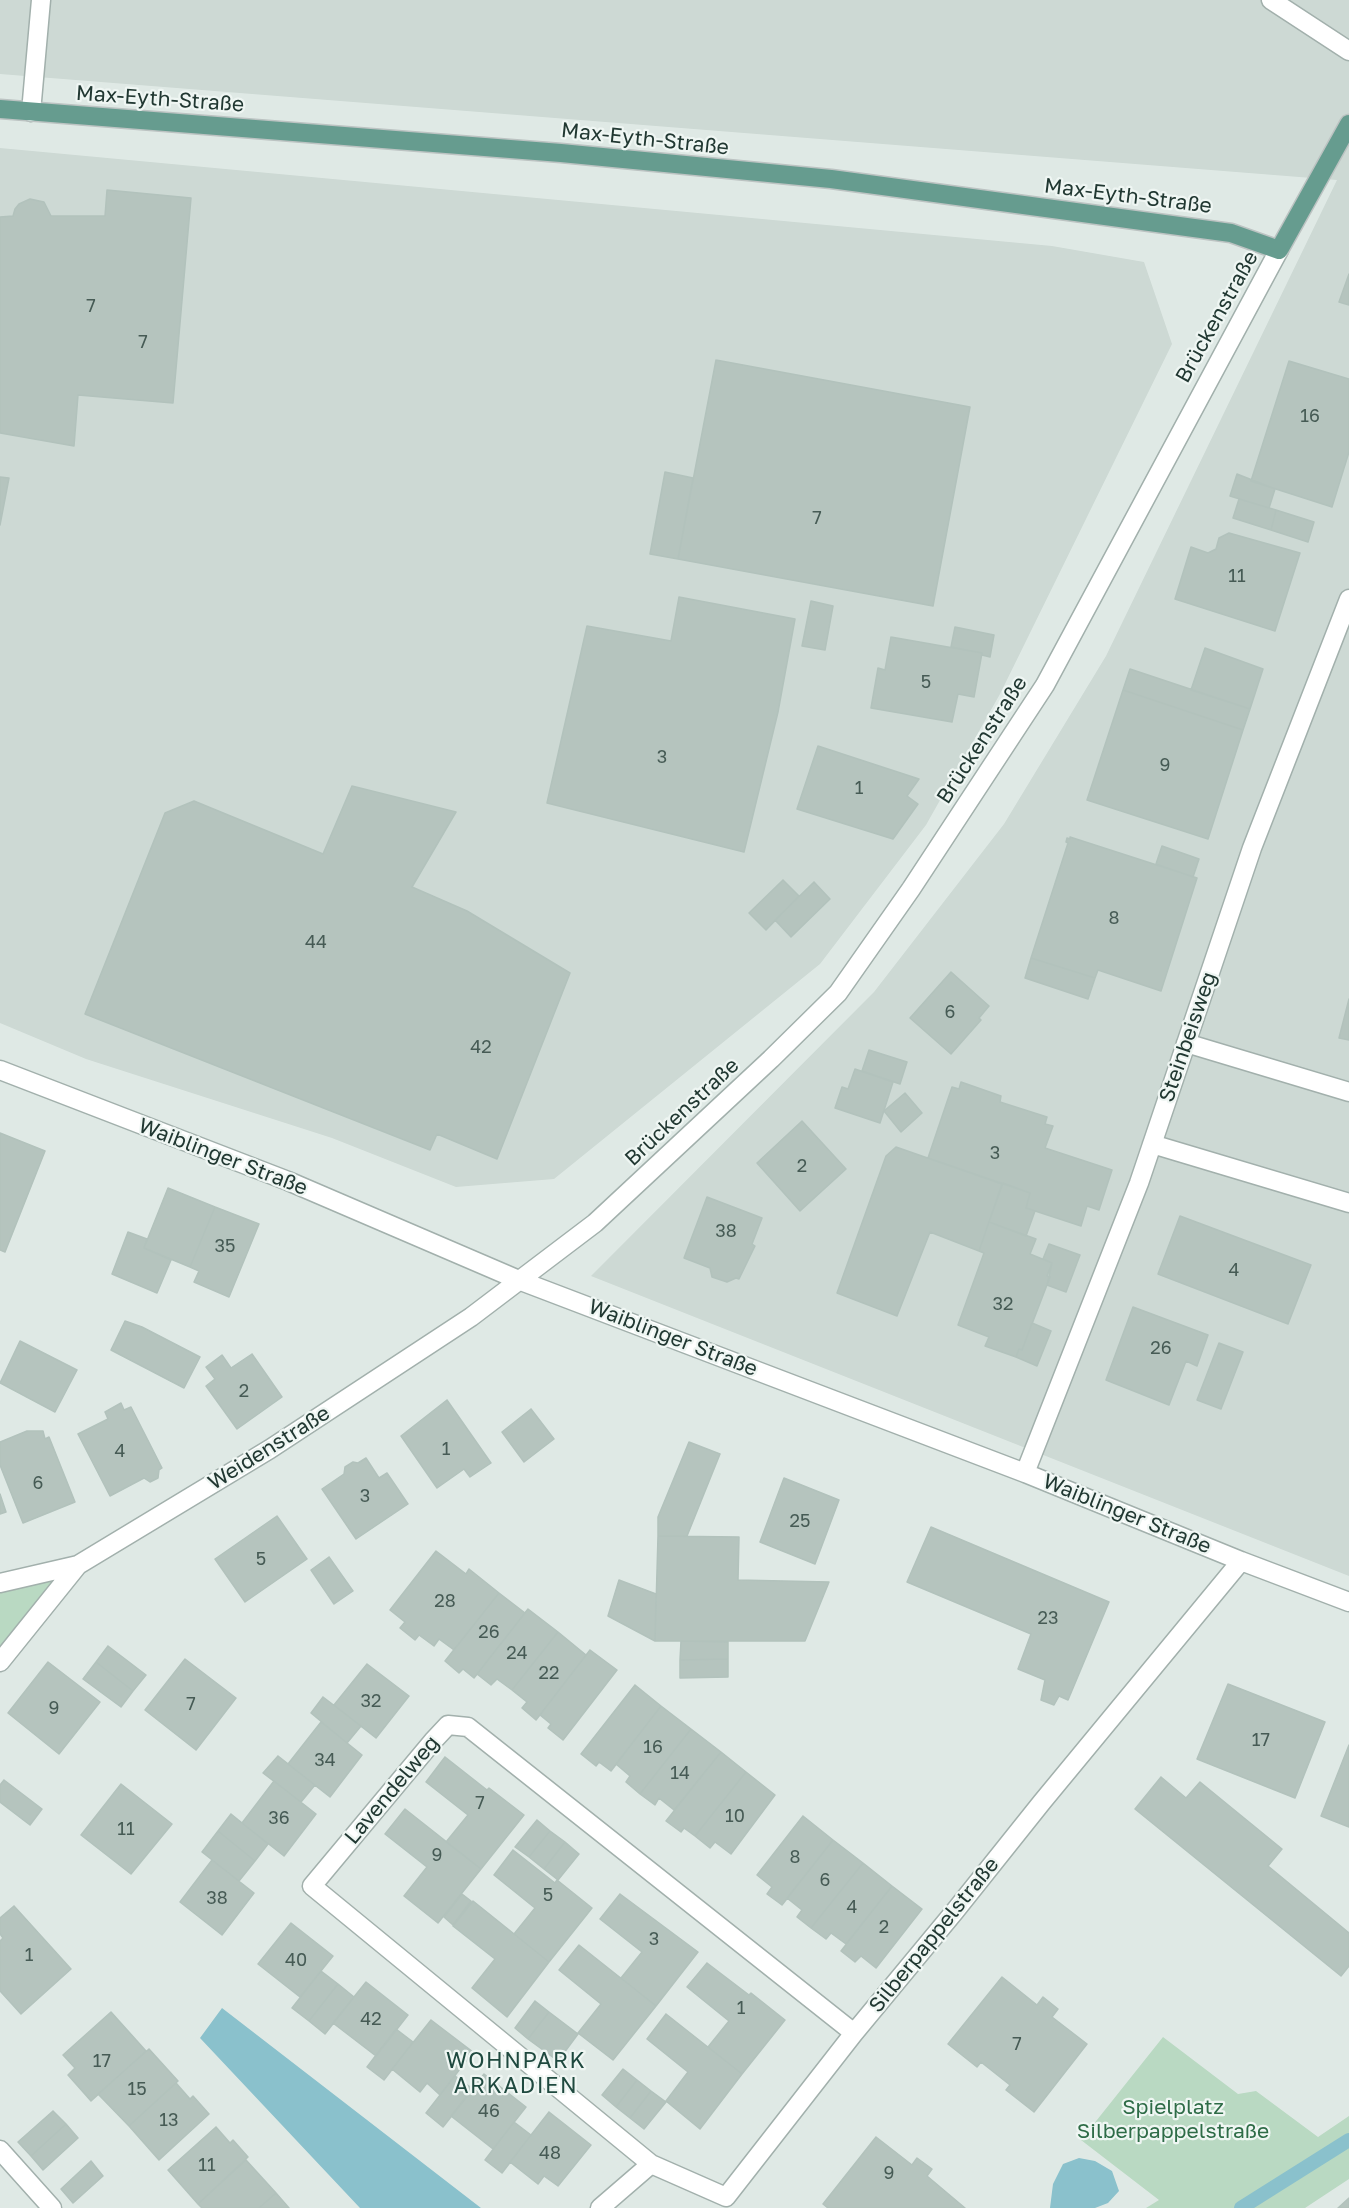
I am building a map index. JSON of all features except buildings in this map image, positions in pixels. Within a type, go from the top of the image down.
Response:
[{"type":"main road","name":"Max-Eyth-Straße","points":[[0,110],[561,153],[831,179],[1231,233],[1279,250]]},
{"type":"main road","name":"Brückenstraße","points":[[1279,250],[1349,124]]},
{"type":"street","points":[[31,112],[41,0]]},
{"type":"street","points":[[1271,0],[1349,51]]},
{"type":"street","name":"Brückenstraße","points":[[521,1281],[595,1223],[771,1059],[838,993],[911,889],[1045,685],[1279,250]]},
{"type":"street","name":"Steinbeisweg","points":[[1025,1473],[1139,1183],[1251,848],[1349,599]]},
{"type":"street","points":[[1186,1043],[1349,1092]]},
{"type":"street","name":"Waiblinger Straße","points":[[0,1070],[288,1181],[521,1281],[1025,1473],[1241,1561],[1349,1602]]},
{"type":"street","points":[[1152,1144],[1349,1203]]},
{"type":"street","name":"Weidenstraße","points":[[0,1583],[78,1565],[270,1449],[471,1317],[521,1281]]},
{"type":"street","name":"Silberpappelstraße","points":[[651,2164],[726,2197],[854,2033],[1241,1561]]},
{"type":"street","points":[[0,1662],[78,1565]]},
{"type":"street","name":"Lavendelweg","points":[[651,2164],[312,1886],[448,1725],[468,1727],[854,2033]]},
{"type":"street","points":[[0,2150],[52,2208]]},
{"type":"street","points":[[600,2208],[651,2164]]},
{"type":"shaded area","points":[[0,0],[1349,0],[1349,1576],[591,1276],[874,992],[1004,824],[1106,656],[1337,180],[0,74]]},
{"type":"shaded area","points":[[0,148],[1052,246],[1144,262],[1172,344],[1000,694],[926,825],[820,964],[554,1179],[456,1187],[332,1138],[86,1059],[0,1023]]},
{"type":"green space","points":[[78,1565],[0,1662],[0,1583]]},
{"type":"green space","name":"Spielplatz Silberpappelstraße","points":[[1163,2037],[1238,2094],[1256,2091],[1318,2137],[1349,2116],[1349,2179],[1305,2208],[1146,2208],[1159,2200],[1081,2140]]},
{"type":"water","points":[[222,2008],[481,2208],[360,2208],[200,2038]]},
{"type":"water","points":[[1079,2158],[1095,2161],[1112,2171],[1119,2191],[1108,2203],[1095,2208],[1050,2208],[1053,2184],[1063,2164]]},
{"type":"waterway","points":[[1241,2208],[1349,2140]]},
{"type":"district","name":"WOHNPARK ARKADIEN","points":[[516,2074]]}]
